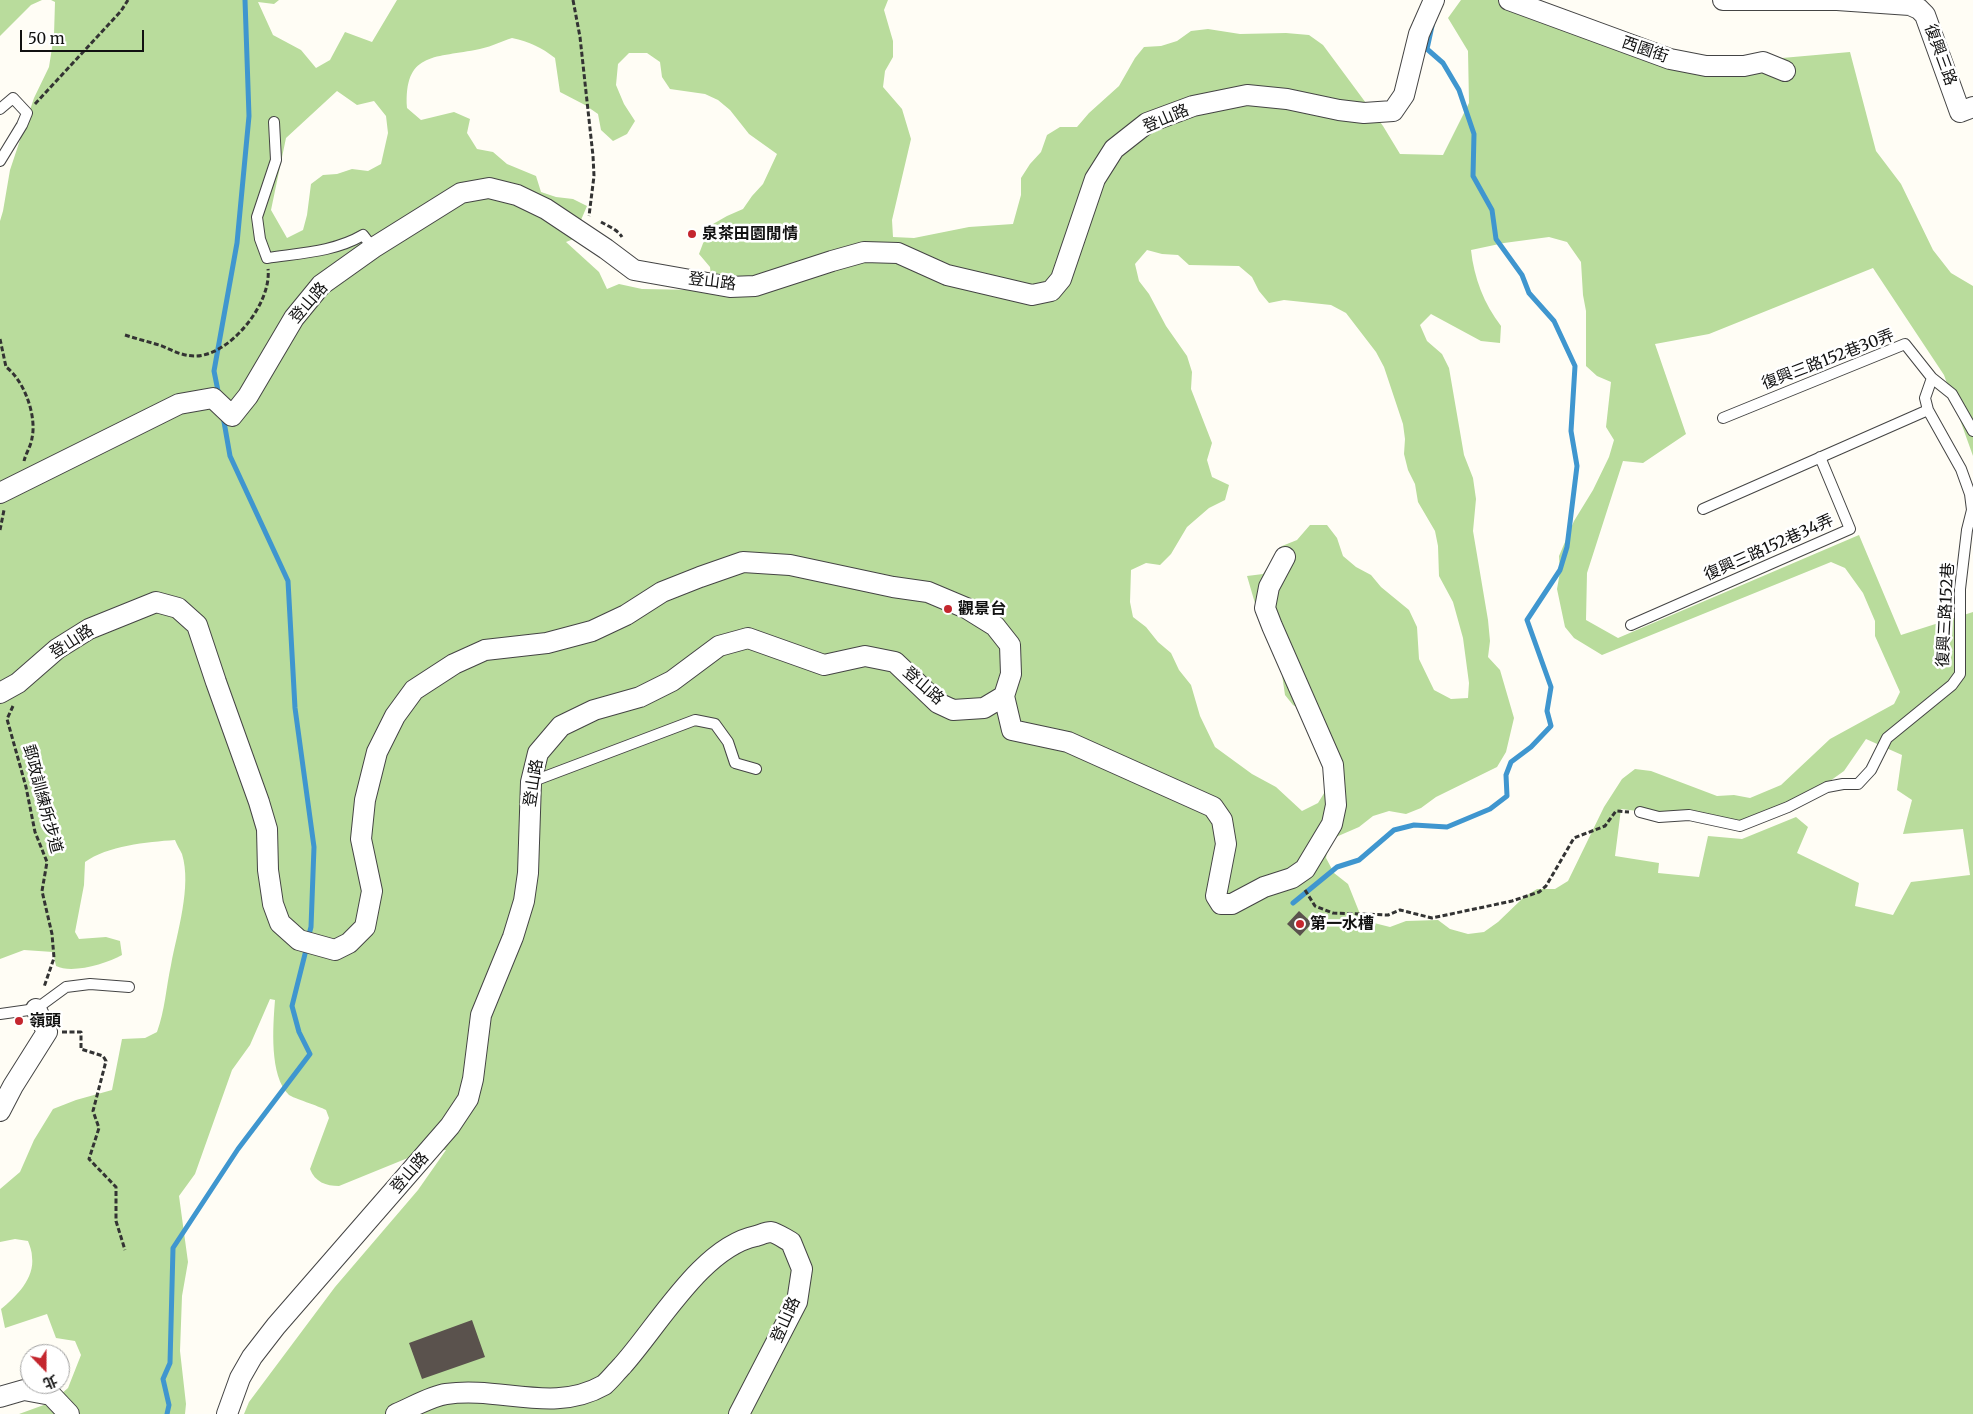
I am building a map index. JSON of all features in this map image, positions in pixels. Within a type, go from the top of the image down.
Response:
[{"type":"street","name":"登山路","points":[[0,493],[179,404],[213,398],[232,416],[248,396],[299,311],[321,285],[373,248],[461,193],[489,188],[517,195],[546,209],[634,270],[669,277],[730,287],[756,286],[864,252],[898,253],[947,275],[1032,295],[1051,291],[1061,279],[1095,179],[1114,149],[1147,123],[1193,106],[1247,95],[1288,99],[1356,112],[1393,111],[1404,94],[1419,34],[1434,0]]},
{"type":"street","name":"西園街","points":[[1509,0],[1670,60],[1706,66],[1744,66],[1764,62],[1785,71]]},
{"type":"street","points":[[1724,0],[1837,0]]},
{"type":"street","name":"復興三路","points":[[1837,0],[1899,3],[1918,9],[1925,15],[1960,112],[1973,108]]},
{"type":"street","points":[[1004,696],[1012,730],[1068,742],[1137,772],[1200,803],[1213,807],[1222,820],[1226,844],[1216,896],[1221,904],[1232,904],[1264,887],[1292,878],[1305,869],[1316,853],[1332,824],[1336,805],[1333,765],[1265,608],[1269,587],[1285,557]]},
{"type":"street","name":"登山路","points":[[0,693],[18,683],[57,648],[90,629],[156,602],[178,608],[197,625],[259,802],[267,829],[268,870],[273,904],[280,923],[307,942],[335,950],[349,943],[365,927],[372,891],[361,839],[365,800],[377,752],[395,716],[414,690],[454,664],[486,650],[546,643],[592,631],[626,614],[662,592],[743,562],[790,565],[893,587],[928,592],[966,608],[995,626],[1010,645],[1011,674],[1004,696],[984,708],[953,710],[938,703],[895,662],[865,656],[824,665],[748,638],[719,646],[672,680],[640,697],[594,710],[561,726],[538,753],[531,782],[528,873],[524,901],[513,937],[481,1015],[473,1078],[468,1099],[450,1126],[252,1356],[240,1378],[226,1414]]},
{"type":"street","points":[[0,1112],[13,1086],[47,1032],[36,1009]]},
{"type":"street","name":"登山路","points":[[396,1414],[444,1394],[471,1393],[536,1404],[565,1404],[587,1396],[604,1384],[633,1353],[690,1281],[712,1258],[744,1238],[771,1232],[791,1242],[802,1269],[797,1302],[739,1414]]},
{"type":"street","points":[[0,1397],[24,1390],[51,1395],[68,1414]]},
{"type":"lane","points":[[0,109],[12,98],[27,113],[22,125],[0,160]]},
{"type":"lane","points":[[274,122],[276,160],[257,217],[260,238],[267,258],[347,244],[363,234],[373,248]]},
{"type":"lane","name":"復興三路152巷30弄","points":[[1723,418],[1904,344],[1932,378]]},
{"type":"lane","points":[[1703,508],[1928,410],[1925,398],[1932,378],[1952,394],[1973,431]]},
{"type":"lane","name":"復興三路152巷","points":[[1640,812],[1660,817],[1689,815],[1740,826],[1788,807],[1827,787],[1858,784],[1871,770],[1887,738],[1952,685],[1960,674],[1960,589],[1972,510],[1970,494],[1961,469],[1928,410]]},
{"type":"lane","name":"復興三路152巷34弄","points":[[1630,626],[1850,529],[1820,457]]},
{"type":"lane","points":[[531,782],[695,720],[715,724],[728,742],[735,763],[756,770]]},
{"type":"lane","points":[[0,1014],[36,1009],[66,987],[90,984],[129,987]]},
{"type":"path","points":[[27,113],[121,11],[128,0]]},
{"type":"path","points":[[573,0],[580,37],[594,176],[588,215],[620,234],[623,242]]},
{"type":"path","points":[[125,335],[181,354],[209,355],[228,343],[249,322],[264,297],[269,277],[267,258]]},
{"type":"path","points":[[0,339],[6,367],[15,373],[32,412],[32,438],[20,466]]},
{"type":"path","points":[[0,506],[5,507],[0,530]]},
{"type":"path","name":"郵政訓練所步道","points":[[18,683],[13,709],[8,719],[26,787],[35,832],[46,862],[42,891],[52,934],[54,958],[36,1009]]},
{"type":"path","points":[[1292,878],[1304,888],[1315,906],[1333,913],[1388,915],[1400,910],[1432,918],[1512,901],[1539,892],[1546,886],[1574,838],[1605,826],[1616,811],[1640,812]]},
{"type":"path","points":[[47,1032],[81,1032],[82,1049],[103,1056],[106,1061],[93,1111],[99,1128],[90,1159],[116,1187],[116,1221],[125,1250]]},
{"type":"green space","points":[[0,0],[42,0],[31,5],[0,36]]},
{"type":"green space","points":[[51,0],[279,0],[274,4],[258,2],[273,35],[301,50],[316,68],[330,60],[345,32],[372,42],[397,0],[888,0],[884,10],[893,41],[893,57],[885,71],[883,87],[902,109],[911,139],[892,220],[893,237],[914,238],[969,227],[1013,224],[1021,195],[1021,178],[1041,152],[1047,135],[1060,127],[1077,127],[1089,113],[1119,86],[1135,58],[1144,47],[1161,46],[1177,41],[1191,31],[1208,29],[1240,34],[1286,33],[1309,35],[1323,45],[1383,126],[1400,154],[1443,155],[1469,103],[1468,51],[1448,18],[1461,0],[1536,0],[1714,64],[1850,52],[1876,151],[1901,184],[1933,250],[1951,273],[1973,286],[1973,456],[1944,375],[1873,268],[1709,334],[1655,344],[1686,434],[1643,463],[1623,461],[1587,573],[1586,620],[1618,638],[1859,535],[1901,635],[1973,612],[1973,1414],[244,1414],[249,1402],[335,1287],[418,1190],[446,1150],[425,1151],[339,1186],[325,1184],[318,1180],[310,1169],[329,1118],[326,1110],[289,1095],[283,1087],[275,1063],[275,1000],[270,999],[250,1045],[232,1070],[195,1174],[179,1196],[188,1262],[182,1296],[180,1351],[186,1404],[185,1414],[19,1414],[52,1402],[61,1394],[70,1394],[70,1383],[81,1355],[75,1341],[56,1338],[47,1314],[5,1328],[1,1309],[13,1299],[27,1280],[31,1272],[32,1257],[28,1241],[15,1239],[0,1242],[0,1189],[20,1172],[34,1140],[53,1109],[76,1100],[112,1090],[122,1039],[145,1038],[157,1032],[164,1007],[180,924],[185,880],[182,854],[175,840],[140,844],[104,852],[85,862],[84,885],[75,932],[79,939],[106,937],[120,941],[122,955],[98,965],[71,969],[56,966],[53,952],[24,950],[0,959],[0,221],[10,170],[34,98],[49,67],[54,35],[55,2]],"holes":[[[512,38],[530,43],[555,58],[560,92],[598,114],[601,130],[613,141],[627,134],[635,121],[624,104],[616,85],[618,64],[629,53],[647,53],[660,62],[662,77],[670,89],[705,94],[718,100],[730,110],[749,134],[777,154],[763,184],[743,209],[713,224],[705,238],[699,254],[710,267],[712,284],[696,290],[642,289],[619,284],[607,289],[599,272],[566,242],[581,236],[581,220],[587,206],[573,199],[556,197],[541,192],[536,176],[507,164],[493,152],[477,149],[467,133],[470,119],[454,112],[421,120],[407,108],[407,90],[410,77],[424,61],[434,57],[485,48]],[[337,91],[357,105],[374,101],[386,116],[388,133],[381,164],[368,171],[352,169],[337,174],[323,175],[311,184],[303,230],[287,238],[271,210],[286,138]],[[1549,237],[1567,242],[1581,262],[1586,311],[1586,366],[1597,376],[1611,382],[1606,427],[1614,440],[1609,457],[1593,490],[1574,521],[1559,556],[1560,572],[1557,589],[1565,627],[1574,638],[1602,655],[1831,562],[1845,568],[1863,593],[1875,621],[1875,636],[1900,692],[1894,704],[1830,739],[1781,785],[1750,798],[1734,795],[1717,796],[1651,771],[1635,769],[1622,779],[1604,807],[1568,881],[1555,889],[1537,889],[1523,898],[1498,922],[1484,932],[1468,934],[1450,929],[1438,920],[1406,921],[1390,927],[1374,923],[1360,914],[1348,884],[1334,873],[1326,858],[1329,840],[1359,827],[1373,816],[1389,811],[1406,814],[1421,808],[1436,797],[1497,767],[1506,752],[1514,718],[1500,670],[1488,657],[1490,641],[1488,620],[1473,531],[1476,499],[1473,478],[1464,455],[1449,368],[1442,354],[1427,341],[1420,325],[1431,314],[1481,341],[1500,343],[1501,326],[1481,290],[1471,250]],[[1147,250],[1162,254],[1178,255],[1189,265],[1239,266],[1252,277],[1259,291],[1269,303],[1284,300],[1331,305],[1346,313],[1376,352],[1384,367],[1403,424],[1404,454],[1408,470],[1415,484],[1418,502],[1435,531],[1438,546],[1439,576],[1453,602],[1463,638],[1469,683],[1468,698],[1451,699],[1434,690],[1419,659],[1417,627],[1409,610],[1381,587],[1371,575],[1356,567],[1343,556],[1337,538],[1327,525],[1310,525],[1297,540],[1282,546],[1263,574],[1247,576],[1259,617],[1280,661],[1285,695],[1293,705],[1307,713],[1329,756],[1326,790],[1318,803],[1302,811],[1276,787],[1252,774],[1215,747],[1200,716],[1191,685],[1179,670],[1171,653],[1158,642],[1146,627],[1133,617],[1130,602],[1131,570],[1146,563],[1160,565],[1171,554],[1187,527],[1209,508],[1225,500],[1229,485],[1212,477],[1207,460],[1212,443],[1191,389],[1192,372],[1187,356],[1166,326],[1149,294],[1139,281],[1135,264]],[[1866,739],[1902,755],[1897,790],[1912,800],[1903,834],[1963,829],[1970,875],[1911,882],[1893,915],[1855,906],[1859,883],[1797,853],[1808,827],[1796,817],[1742,839],[1708,836],[1699,877],[1658,873],[1659,863],[1615,856],[1621,809],[1739,823],[1806,798],[1844,771]]]},
{"type":"building","name":"第一水槽","points":[[1299,911],[1312,923],[1300,936],[1287,924]]},
{"type":"building","points":[[472,1320],[485,1357],[422,1379],[409,1343]]},
{"type":"waterway","points":[[219,396],[214,371],[237,243],[249,116],[245,0]]},
{"type":"waterway","points":[[1293,903],[1337,867],[1359,860],[1394,830],[1414,825],[1447,827],[1490,809],[1507,796],[1506,775],[1511,762],[1531,747],[1551,726],[1547,711],[1551,687],[1527,620],[1560,570],[1567,547],[1577,466],[1571,431],[1575,366],[1554,321],[1529,293],[1522,275],[1496,239],[1492,210],[1473,176],[1474,134],[1459,90],[1443,63],[1427,49],[1432,26]]},
{"type":"waterway","points":[[223,416],[230,456],[288,581],[295,708],[314,847],[311,927],[308,938]]},
{"type":"waterway","points":[[167,1414],[169,1405],[163,1379],[170,1363],[173,1248],[238,1149],[310,1054],[299,1032],[292,1006],[307,946]]},
{"type":"place","name":"泉茶田園閒情","points":[[692,234]]},
{"type":"place","name":"觀景台","points":[[948,609]]},
{"type":"place","name":"第一水槽","points":[[1300,924]]},
{"type":"place","name":"嶺頭","points":[[19,1021]]}]
